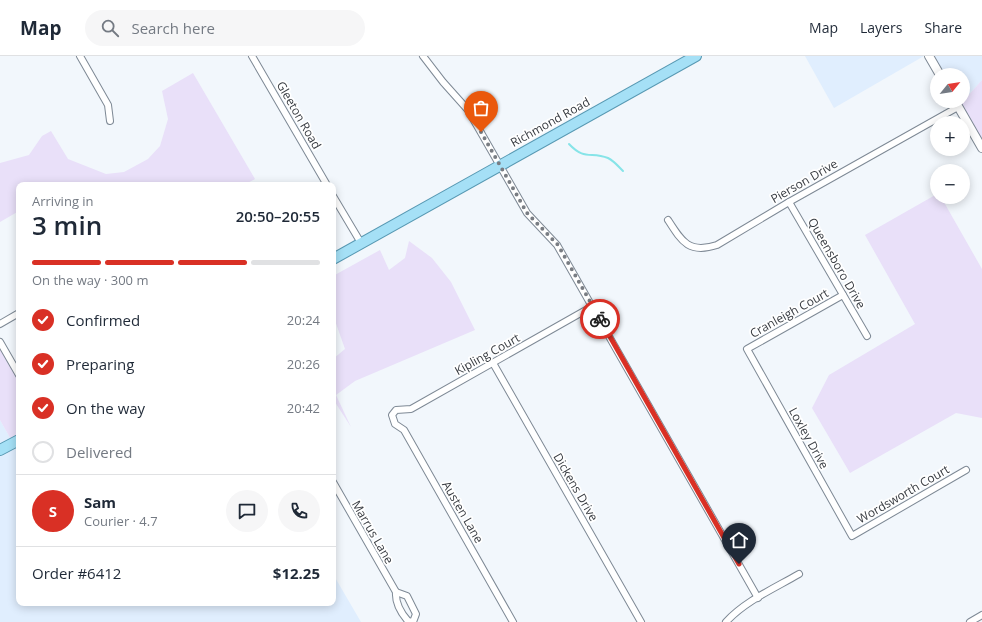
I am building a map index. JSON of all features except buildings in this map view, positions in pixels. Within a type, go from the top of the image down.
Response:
[{"type":"main road","name":"Richmond Road","points":[[336,257],[500,164],[696,56]]},
{"type":"main road","points":[[0,450],[16,442]]},
{"type":"street","points":[[80,56],[108,105],[110,121]]},
{"type":"street","name":"Gleeton Road","points":[[252,56],[325,182]]},
{"type":"street","points":[[424,56],[443,82],[468,110],[527,213],[558,245],[758,598]]},
{"type":"street","points":[[930,56],[936,68]]},
{"type":"street","name":"Pierson Drive","points":[[668,220],[678,236],[692,247],[706,248],[717,245],[950,108]]},
{"type":"street","points":[[959,108],[982,148]]},
{"type":"street","points":[[336,201],[361,243]]},
{"type":"street","name":"Queensboro Drive","points":[[789,202],[867,336]]},
{"type":"street","name":"Cranleigh Court","points":[[747,349],[843,295]]},
{"type":"street","name":"Kipling Court","points":[[392,415],[396,410],[411,409],[593,306]]},
{"type":"street","points":[[0,324],[16,315]]},
{"type":"street","points":[[0,342],[16,370]]},
{"type":"street","name":"Loxley Drive","points":[[747,349],[852,536]]},
{"type":"street","name":"Dickens Drive","points":[[493,363],[641,622]]},
{"type":"street","name":"Austen Lane","points":[[392,415],[395,424],[404,430],[513,622]]},
{"type":"street","name":"Wordsworth Court","points":[[852,536],[966,470]]},
{"type":"street","name":"Marrus Lane","points":[[336,487],[396,592],[396,599],[399,607],[408,621],[413,622],[416,614],[406,596],[396,592]]},
{"type":"street","points":[[726,622],[758,598],[799,574]]},
{"type":"street","points":[[970,622],[982,615]]},
{"type":"shaded area","points":[[805,56],[924,56],[834,108]]},
{"type":"shaded area","points":[[929,56],[982,56],[982,80],[970,94],[970,68],[936,68]]},
{"type":"shaded area","points":[[193,73],[255,179],[250,182],[16,182],[16,213],[0,222],[0,163],[29,155],[42,136],[51,131],[68,159],[106,174],[124,172],[148,159],[160,146],[168,119],[162,91]]},
{"type":"shaded area","points":[[982,80],[982,148],[970,128],[970,116],[963,116],[959,108],[970,108],[970,94]]},
{"type":"shaded area","points":[[930,198],[930,204],[945,204],[982,269],[982,418],[956,413],[850,473],[812,408],[829,375],[915,324],[865,235]]},
{"type":"shaded area","points":[[409,241],[432,258],[451,282],[475,330],[355,381],[336,395],[336,356],[345,349],[336,324],[336,274],[380,250],[389,270],[405,258]]},
{"type":"shaded area","points":[[0,342],[16,370],[16,442],[13,443],[0,420]]},
{"type":"shaded area","points":[[336,395],[351,427],[336,404]]},
{"type":"shaded area","points":[[0,420],[13,443],[16,441],[16,606],[336,606],[336,579],[361,622],[0,622]]},
{"type":"waterway","points":[[569,144],[584,154],[608,158],[623,171]]},
{"type":"way so far","points":[[481,132],[527,213],[558,245],[600,319]]},
{"type":"route","points":[[600,319],[739,564]]}]
